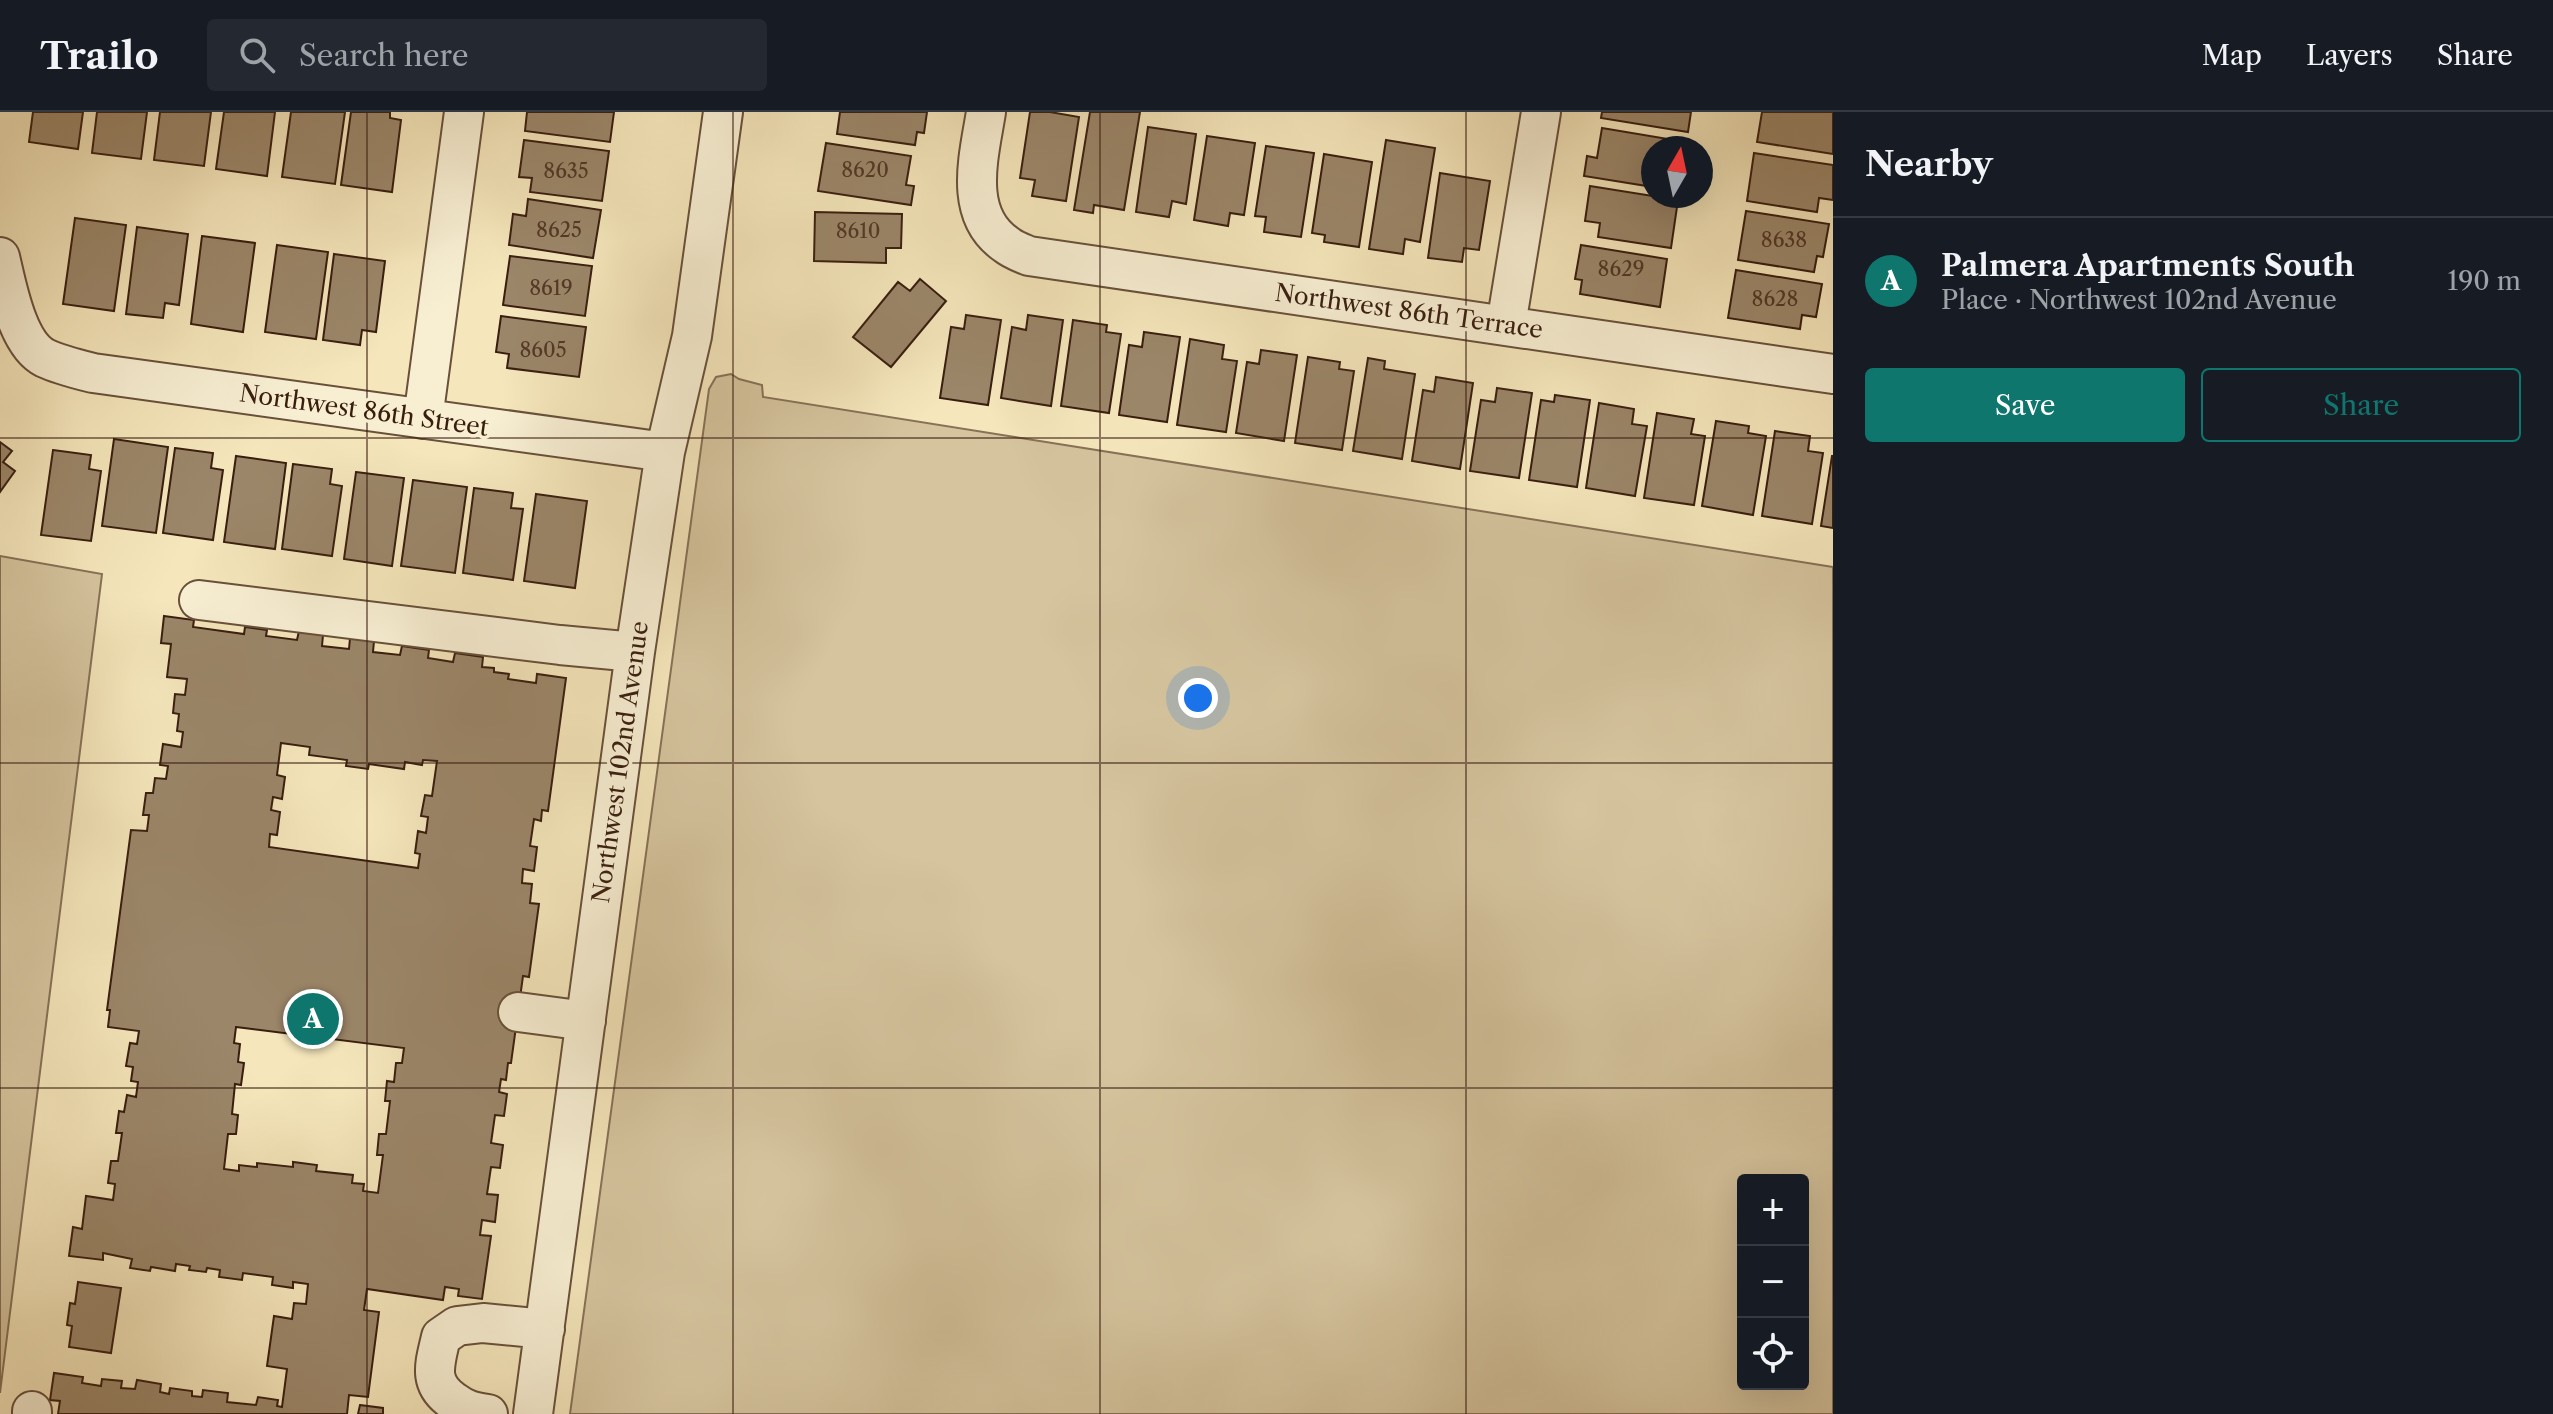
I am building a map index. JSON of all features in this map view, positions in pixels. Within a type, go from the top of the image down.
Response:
[{"type":"street","points":[[423,419],[464,112]]},
{"type":"street","name":"Northwest 102nd Avenue","points":[[533,1414],[635,652],[665,452],[692,336],[723,112]]},
{"type":"street","name":"Northwest 86th Terrace","points":[[986,112],[976,175],[979,210],[992,231],[1006,245],[1029,256],[1833,374]]},
{"type":"street","points":[[1506,325],[1541,112]]},
{"type":"street","name":"Northwest 86th Street","points":[[0,257],[13,310],[30,344],[42,357],[63,365],[93,373],[665,452]]},
{"type":"street","points":[[199,600],[635,652]]},
{"type":"street","points":[[518,1012],[586,1021]]},
{"type":"street","points":[[488,1414],[468,1412],[436,1386],[435,1370],[441,1337],[457,1326],[483,1323],[545,1329]]},
{"type":"shaded area","points":[[731,374],[762,385],[763,397],[1833,567],[1833,1414],[570,1414],[709,389],[716,377]]},
{"type":"shaded area","points":[[0,556],[102,574],[0,1393]]},
{"type":"building","points":[[33,112],[83,112],[78,149],[29,142]]},
{"type":"building","points":[[97,112],[147,112],[141,159],[92,153]]},
{"type":"building","points":[[160,112],[211,112],[204,166],[154,160]]},
{"type":"building","points":[[224,112],[275,112],[267,176],[216,169]]},
{"type":"building","points":[[291,112],[345,112],[335,184],[282,177]]},
{"type":"building","points":[[351,112],[390,112],[390,118],[401,120],[392,192],[341,185]]},
{"type":"building","points":[[527,112],[614,112],[610,142],[525,131]]},
{"type":"building","points":[[840,112],[927,112],[924,133],[917,132],[915,145],[837,134]]},
{"type":"building","points":[[1030,112],[1079,117],[1066,201],[1032,196],[1035,180],[1020,178]]},
{"type":"building","points":[[1090,112],[1140,112],[1124,210],[1094,205],[1093,213],[1074,210]]},
{"type":"building","points":[[1602,112],[1691,112],[1688,132],[1601,118]]},
{"type":"building","points":[[1762,112],[1833,112],[1833,154],[1757,142]]},
{"type":"building","points":[[1148,127],[1196,134],[1186,204],[1172,201],[1169,217],[1136,212]]},
{"type":"building","points":[[1602,128],[1650,136],[1641,136],[1641,185],[1584,176],[1587,156],[1597,158]]},
{"type":"building","points":[[1207,136],[1255,143],[1244,215],[1230,213],[1228,226],[1194,220]]},
{"type":"building","points":[[524,140],[609,151],[602,201],[530,192],[532,178],[519,177]]},
{"type":"building","points":[[1386,140],[1435,148],[1420,242],[1405,239],[1403,254],[1369,249]]},
{"type":"building","points":[[826,143],[911,156],[906,185],[914,186],[911,205],[818,191]]},
{"type":"building","points":[[1266,146],[1314,153],[1301,237],[1264,232],[1266,217],[1255,216]]},
{"type":"building","points":[[1754,153],[1833,165],[1833,200],[1819,198],[1817,212],[1747,201]]},
{"type":"building","points":[[1324,154],[1372,162],[1359,247],[1324,242],[1325,235],[1312,233]]},
{"type":"building","points":[[1440,173],[1490,181],[1479,250],[1464,248],[1462,262],[1428,258]]},
{"type":"building","points":[[1590,186],[1641,194],[1641,208],[1677,208],[1671,248],[1598,237],[1600,223],[1585,221]]},
{"type":"building","points":[[528,199],[601,210],[593,258],[509,245],[513,214],[526,216]]},
{"type":"building","points":[[1746,211],[1829,224],[1823,257],[1817,256],[1814,272],[1738,260]]},
{"type":"building","points":[[815,212],[902,214],[901,248],[886,248],[886,263],[814,261]]},
{"type":"building","points":[[75,218],[126,225],[114,311],[63,304]]},
{"type":"building","points":[[137,227],[188,234],[179,305],[165,303],[163,318],[126,314]]},
{"type":"building","points":[[202,236],[255,243],[243,332],[191,324]]},
{"type":"building","points":[[277,245],[328,252],[316,339],[265,332]]},
{"type":"building","points":[[1581,245],[1667,259],[1660,307],[1580,294],[1582,280],[1575,279]]},
{"type":"building","points":[[334,254],[385,261],[376,332],[362,330],[360,345],[323,340]]},
{"type":"building","points":[[510,256],[592,266],[585,316],[503,305]]},
{"type":"building","points":[[1736,270],[1822,284],[1816,317],[1802,315],[1800,329],[1728,318]]},
{"type":"building","points":[[920,279],[946,301],[891,367],[853,337],[898,282],[910,291]]},
{"type":"building","points":[[966,315],[1001,320],[988,405],[940,398],[951,327],[964,329]]},
{"type":"building","points":[[1028,315],[1063,320],[1051,406],[1001,398],[1012,327],[1026,330]]},
{"type":"building","points":[[501,316],[586,327],[579,377],[507,368],[509,354],[496,352]]},
{"type":"building","points":[[1073,320],[1107,325],[1106,332],[1121,334],[1109,413],[1061,406]]},
{"type":"building","points":[[1144,332],[1180,337],[1167,422],[1119,415],[1129,345],[1142,347]]},
{"type":"building","points":[[1190,339],[1224,345],[1222,359],[1237,361],[1226,432],[1177,425]]},
{"type":"building","points":[[1261,350],[1297,355],[1284,441],[1236,433],[1247,362],[1259,364]]},
{"type":"building","points":[[1308,357],[1340,362],[1339,369],[1354,371],[1342,450],[1295,443]]},
{"type":"building","points":[[1368,358],[1385,361],[1384,369],[1415,374],[1402,459],[1353,451]]},
{"type":"building","points":[[1436,377],[1473,383],[1460,469],[1412,461],[1423,390],[1434,392]]},
{"type":"building","points":[[1497,388],[1532,393],[1519,478],[1470,471],[1481,400],[1495,402]]},
{"type":"building","points":[[1555,395],[1590,400],[1577,487],[1529,480],[1541,400],[1554,402]]},
{"type":"building","points":[[1599,403],[1634,409],[1632,424],[1647,426],[1635,496],[1586,488]]},
{"type":"building","points":[[1657,413],[1694,419],[1691,434],[1705,436],[1694,505],[1644,498]]},
{"type":"building","points":[[1716,421],[1749,426],[1748,433],[1766,436],[1753,515],[1702,506]]},
{"type":"building","points":[[1775,431],[1810,436],[1808,451],[1823,453],[1812,524],[1762,516]]},
{"type":"building","points":[[114,439],[168,447],[156,533],[102,526]]},
{"type":"building","points":[[0,442],[12,451],[3,462],[15,471],[0,492]]},
{"type":"building","points":[[175,448],[213,453],[211,468],[223,470],[213,540],[163,533]]},
{"type":"building","points":[[53,450],[91,455],[89,469],[101,471],[91,541],[41,535]]},
{"type":"building","points":[[236,456],[286,463],[275,549],[224,542]]},
{"type":"building","points":[[1833,456],[1833,528],[1821,526]]},
{"type":"building","points":[[293,464],[332,469],[330,484],[342,486],[332,556],[282,549]]},
{"type":"building","points":[[356,472],[404,478],[392,566],[344,559]]},
{"type":"building","points":[[413,480],[467,487],[455,573],[401,566]]},
{"type":"building","points":[[474,488],[513,493],[511,508],[523,509],[513,580],[463,573]]},
{"type":"building","points":[[536,494],[587,501],[575,588],[524,581]]},
{"type":"building","points":[[164,616],[194,620],[193,627],[244,634],[245,627],[267,630],[266,636],[297,640],[299,631],[323,635],[322,646],[349,649],[350,638],[374,641],[373,652],[400,655],[402,646],[429,650],[428,658],[453,662],[455,653],[483,657],[482,667],[509,674],[508,679],[536,683],[537,674],[566,678],[548,811],[542,810],[541,821],[534,819],[530,846],[537,847],[534,871],[523,869],[522,883],[532,884],[530,903],[539,904],[529,977],[523,976],[511,1063],[508,1063],[506,1080],[501,1079],[499,1092],[507,1094],[504,1116],[495,1115],[491,1143],[503,1145],[500,1168],[491,1167],[487,1194],[498,1195],[495,1222],[482,1220],[480,1235],[491,1236],[482,1299],[458,1296],[459,1289],[445,1287],[443,1300],[367,1289],[364,1310],[379,1312],[368,1397],[349,1395],[347,1414],[58,1414],[60,1401],[50,1400],[54,1373],[83,1377],[82,1383],[101,1386],[102,1379],[122,1381],[121,1388],[135,1389],[137,1380],[161,1384],[160,1392],[169,1394],[170,1388],[192,1391],[192,1396],[202,1397],[203,1390],[228,1393],[227,1402],[256,1405],[258,1397],[278,1400],[277,1406],[282,1407],[287,1369],[267,1366],[274,1316],[292,1319],[294,1303],[306,1304],[308,1284],[293,1282],[293,1288],[272,1285],[273,1277],[243,1273],[242,1280],[219,1277],[220,1270],[189,1270],[190,1266],[176,1264],[175,1271],[130,1268],[132,1259],[103,1253],[103,1260],[69,1256],[73,1227],[82,1229],[86,1196],[113,1200],[115,1184],[108,1183],[111,1161],[118,1161],[122,1133],[116,1133],[119,1111],[124,1112],[127,1095],[136,1097],[138,1082],[131,1081],[133,1067],[126,1066],[130,1043],[137,1044],[139,1031],[108,1027],[110,1010],[107,1010],[131,830],[147,831],[149,815],[143,815],[146,793],[153,793],[155,778],[166,779],[168,766],[160,765],[163,744],[181,747],[183,732],[177,731],[179,714],[173,713],[175,694],[185,695],[187,679],[167,677],[171,644],[161,643]],"holes":[[[281,743],[310,747],[309,755],[347,760],[346,766],[368,769],[369,764],[404,769],[405,762],[422,765],[423,760],[437,761],[432,796],[425,795],[421,816],[428,817],[426,833],[418,831],[415,853],[420,854],[418,868],[269,847],[270,834],[277,835],[280,812],[271,810],[273,797],[282,799],[285,777],[277,775]],[[236,1027],[404,1048],[402,1063],[396,1063],[394,1082],[387,1081],[385,1101],[390,1101],[386,1134],[379,1134],[377,1155],[383,1155],[378,1193],[363,1191],[364,1184],[352,1183],[353,1175],[316,1171],[317,1165],[293,1162],[293,1167],[257,1163],[257,1167],[239,1165],[239,1171],[224,1169],[228,1134],[236,1134],[238,1115],[232,1114],[235,1084],[241,1085],[244,1063],[238,1062],[240,1044],[234,1043]]]},
{"type":"building","points":[[78,1282],[121,1288],[111,1353],[69,1347],[72,1326],[67,1325],[70,1303],[75,1304]]},
{"type":"building","points":[[360,1405],[383,1408],[383,1414],[358,1414]]},
{"type":"place","name":"Palmera Apartments South","points":[[313,1019]]}]
